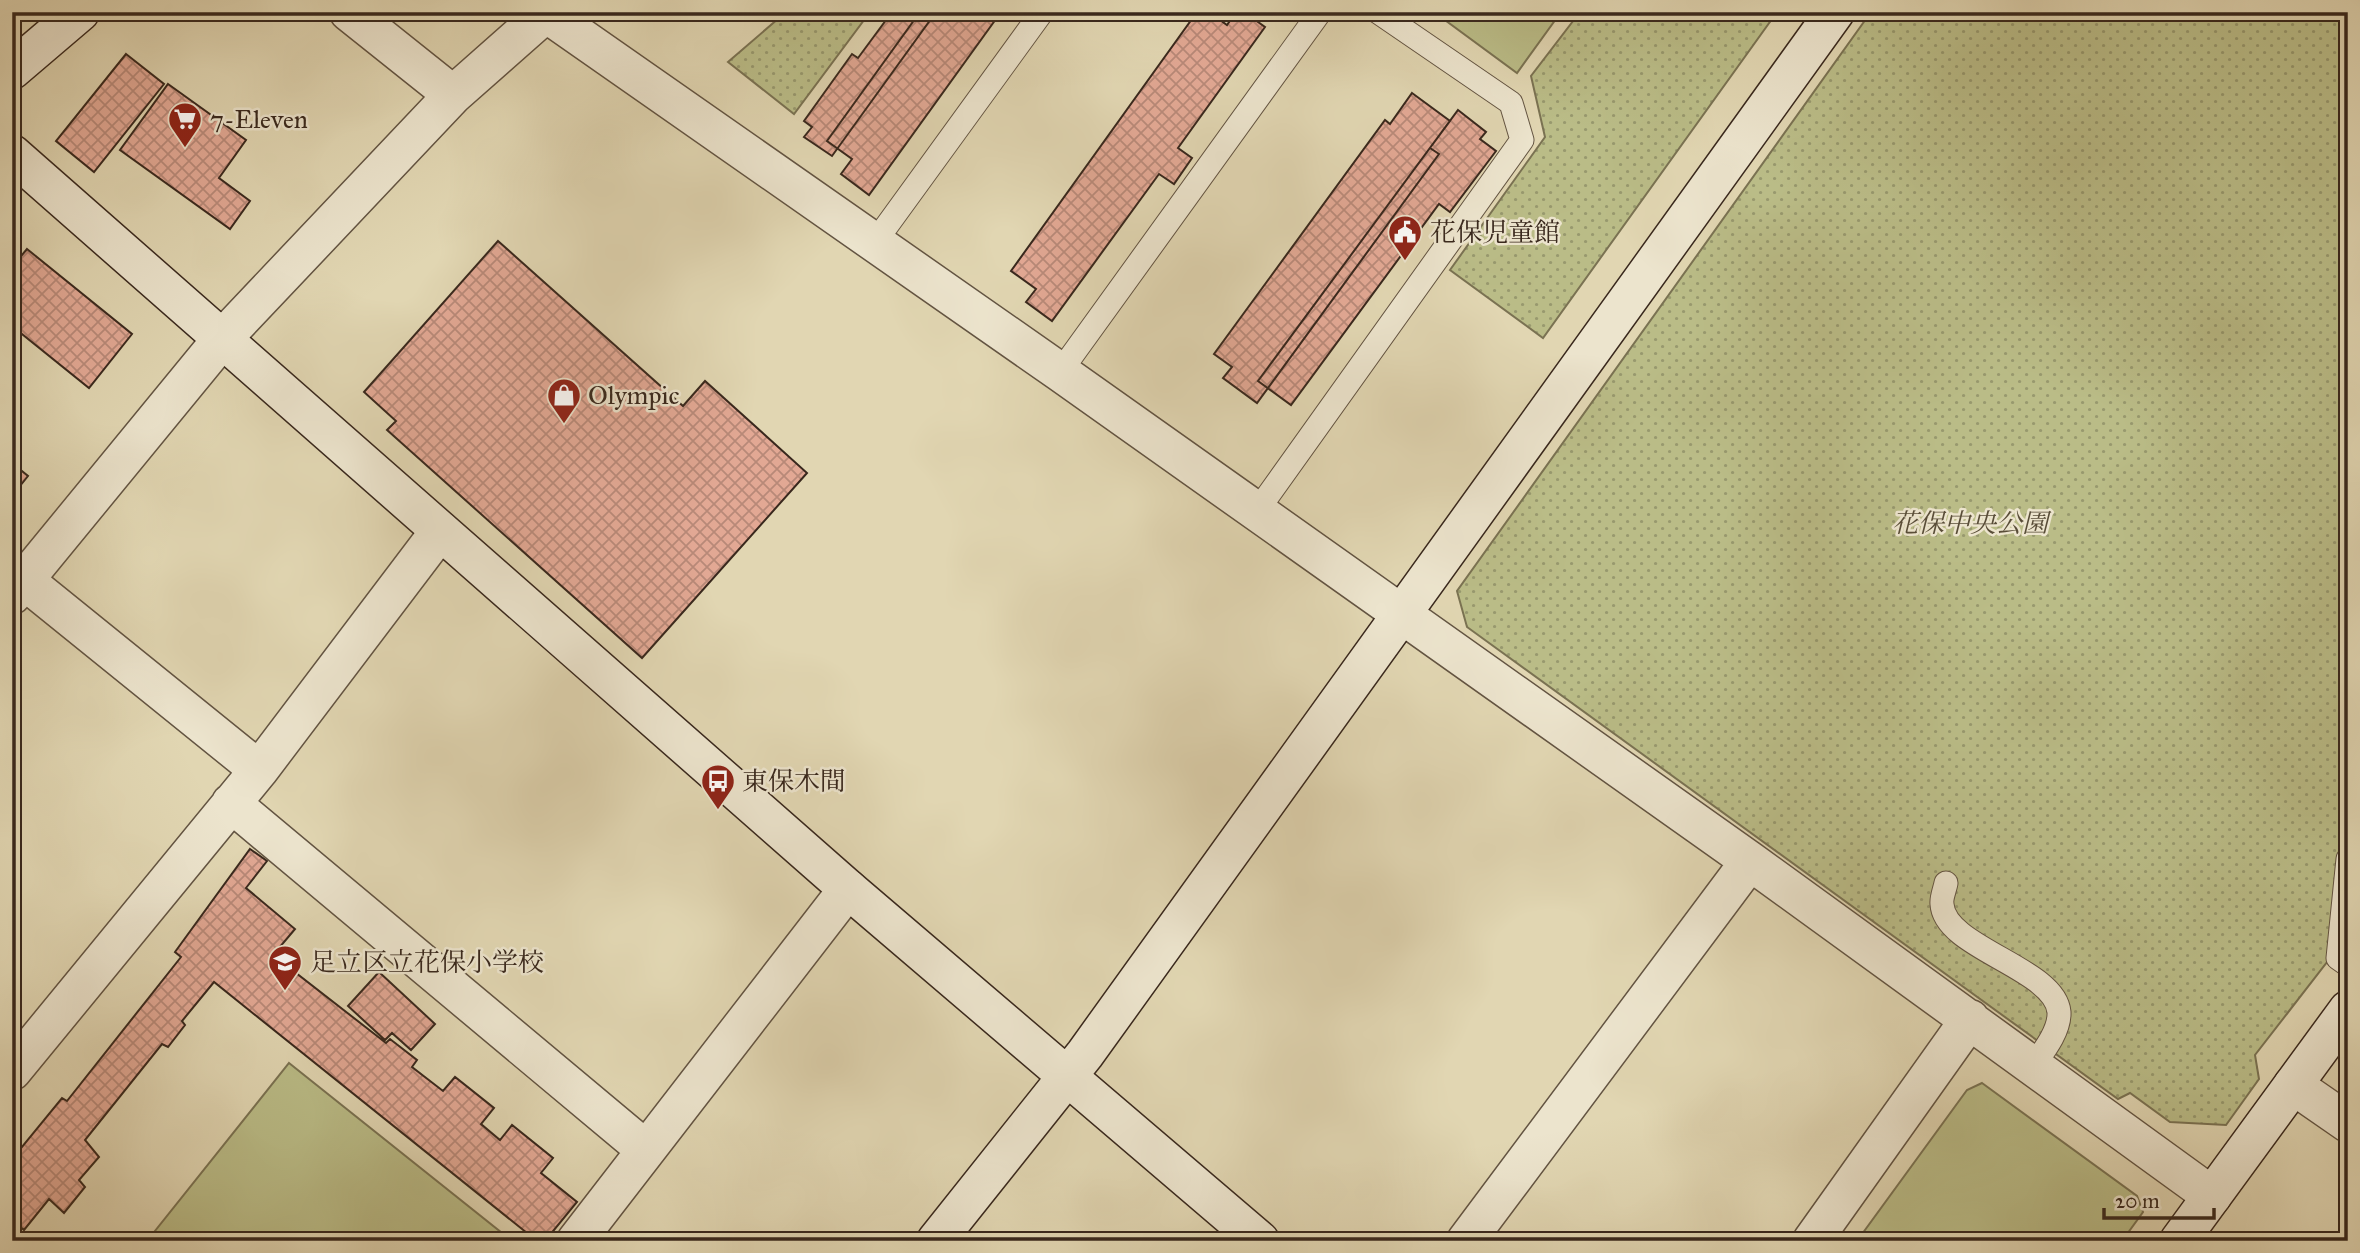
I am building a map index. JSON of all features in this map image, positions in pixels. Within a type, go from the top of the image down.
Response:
[{"type":"street","points":[[12,70],[80,12]]},
{"type":"street","points":[[349,12],[453,95]]},
{"type":"street","points":[[936,1241],[1066,1078],[1835,12]]},
{"type":"street","points":[[259,770],[18,588],[222,339],[453,95],[547,13],[1060,372],[1750,861],[2211,1196]]},
{"type":"street","points":[[12,154],[848,889],[1260,1241]]},
{"type":"street","points":[[19,1049],[259,770],[440,531]]},
{"type":"street","points":[[231,803],[646,1150]]},
{"type":"street","points":[[1466,1241],[1750,861]]},
{"type":"street","points":[[576,1241],[848,889]]},
{"type":"street","points":[[2185,1239],[2211,1196],[2348,1010]]},
{"type":"street","points":[[1812,1241],[1970,1019]]},
{"type":"street","points":[[2293,1085],[2348,1124]]},
{"type":"lane","points":[[875,242],[1042,12]]},
{"type":"lane","points":[[1060,372],[1320,12]]},
{"type":"lane","points":[[1257,511],[1522,140],[1511,103],[1378,12]]},
{"type":"lane","points":[[2348,859],[2338,958],[2348,965]]},
{"type":"lane","points":[[1946,883],[1942,905],[1948,922],[2030,977],[2052,996],[2059,1013],[2051,1038],[2033,1066]]},
{"type":"green space","points":[[786,12],[870,12],[794,114],[728,62]]},
{"type":"green space","points":[[1434,12],[1561,12],[1517,73]]},
{"type":"green space","points":[[1580,12],[1777,12],[1543,338],[1450,270],[1545,137],[1531,76]]},
{"type":"green space","name":"花保中央公園","points":[[1871,12],[2348,12],[2348,935],[2255,1055],[2259,1079],[2226,1125],[2170,1122],[2130,1093],[2118,1099],[1467,627],[1457,591]]},
{"type":"green space","points":[[289,1063],[507,1237],[504,1241],[147,1241]]},
{"type":"green space","points":[[1982,1083],[2137,1196],[2143,1212],[2122,1241],[1857,1241],[1967,1090]]},
{"type":"building","points":[[892,12],[936,12],[832,156],[804,137],[812,127],[804,121],[852,54],[858,58]]},
{"type":"building","points":[[920,12],[1001,12],[869,195],[841,174],[852,159],[827,141]]},
{"type":"building","points":[[1197,12],[1209,12],[1227,25],[1236,12],[1244,12],[1265,27],[1178,148],[1192,158],[1174,184],[1159,174],[1052,321],[1026,302],[1036,289],[1011,271]]},
{"type":"building","points":[[126,54],[164,84],[94,172],[56,141]]},
{"type":"building","points":[[168,84],[246,140],[219,178],[250,201],[230,229],[120,150]]},
{"type":"building","points":[[1412,93],[1450,121],[1430,148],[1439,154],[1257,403],[1223,378],[1232,367],[1214,354],[1385,120],[1390,124]]},
{"type":"building","points":[[1458,110],[1486,132],[1480,139],[1496,151],[1450,212],[1439,204],[1291,405],[1258,381]]},
{"type":"building","points":[[498,241],[683,406],[705,381],[807,473],[642,658],[387,430],[396,421],[364,392]]},
{"type":"building","points":[[27,249],[132,334],[89,388],[12,326],[12,267]]},
{"type":"building","points":[[12,463],[28,476],[12,496]]},
{"type":"building","points":[[250,849],[267,861],[246,888],[295,929],[273,955],[386,1043],[390,1039],[417,1060],[412,1067],[443,1091],[455,1077],[494,1108],[481,1124],[500,1140],[512,1125],[553,1158],[541,1173],[577,1202],[545,1241],[537,1241],[214,982],[182,1021],[185,1025],[168,1047],[162,1044],[85,1140],[99,1157],[79,1180],[85,1187],[64,1213],[49,1199],[24,1230],[12,1220],[12,1159],[62,1098],[67,1101],[181,957],[175,952]]},
{"type":"building","points":[[379,972],[435,1024],[411,1050],[392,1033],[385,1040],[348,1006]]},
{"type":"place","name":"7-Eleven","points":[[185,149]]},
{"type":"place","name":"花保児童館","points":[[1405,262]]},
{"type":"place","name":"Olympic","points":[[564,425]]},
{"type":"place","name":"東保木間","points":[[718,811]]},
{"type":"place","name":"足立区立花保小学校","points":[[285,992]]}]
